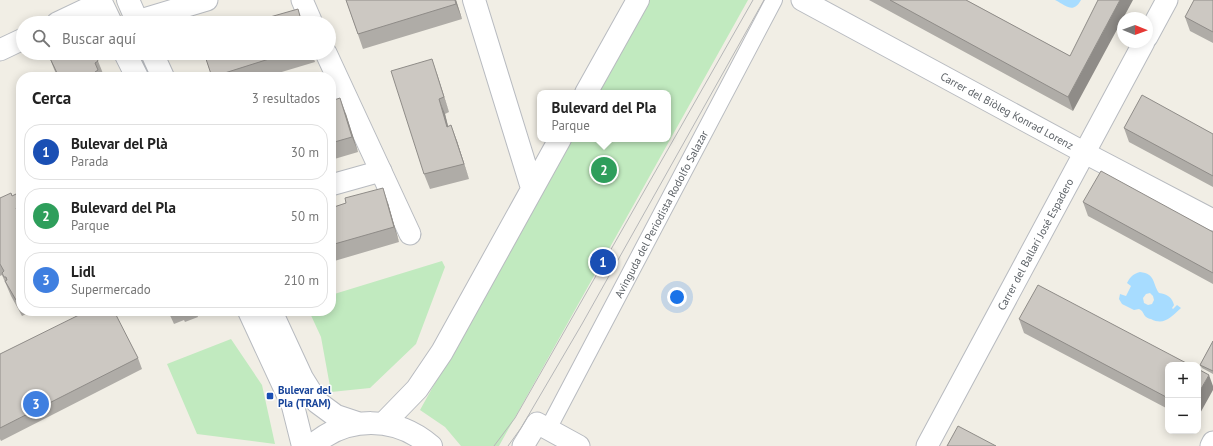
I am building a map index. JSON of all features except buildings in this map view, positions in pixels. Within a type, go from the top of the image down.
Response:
[{"type":"street","points":[[128,0],[135,16]]},
{"type":"street","points":[[157,16],[207,0]]},
{"type":"street","points":[[302,0],[309,16]]},
{"type":"street","points":[[474,0],[532,188]]},
{"type":"street","points":[[588,90],[638,0]]},
{"type":"street","name":"Avinguda del Periodista Rodolfo Salazar","points":[[523,446],[542,426],[774,0]]},
{"type":"street","name":"Carrer del Biòleg Konrad Lorenz","points":[[802,0],[1084,153],[1213,220]]},
{"type":"street","points":[[1153,26],[1167,0]]},
{"type":"street","points":[[71,16],[100,1],[108,16]]},
{"type":"street","points":[[0,50],[16,42]]},
{"type":"street","name":"Carrer del Ballarí José Espadero","points":[[927,446],[1141,48]]},
{"type":"street","points":[[128,60],[134,72]]},
{"type":"street","points":[[155,60],[161,72]]},
{"type":"street","points":[[329,60],[335,72]]},
{"type":"street","points":[[336,74],[410,234]]},
{"type":"street","points":[[384,423],[417,389],[442,352],[558,142]]},
{"type":"street","points":[[336,184],[381,171]]},
{"type":"street","points":[[251,316],[293,406],[303,446]]},
{"type":"street","points":[[273,316],[302,378],[317,402],[336,416],[357,423]]},
{"type":"street","points":[[312,446],[320,439],[337,429],[357,423],[384,423],[404,428],[422,438],[431,446]]},
{"type":"street","points":[[542,426],[579,446]]},
{"type":"street","points":[[1211,446],[1213,442]]},
{"type":"green space","points":[[649,0],[748,0],[671,138],[671,90],[599,90]]},
{"type":"green space","points":[[569,142],[669,142],[499,446],[461,446],[445,427],[420,410]]},
{"type":"green space","points":[[442,261],[445,267],[416,344],[370,388],[331,392],[321,337],[311,316],[336,316],[336,293]]},
{"type":"green space","points":[[231,339],[262,385],[275,444],[197,434],[167,364]]},
{"type":"water","points":[[1055,0],[1081,0],[1075,7],[1070,8]]},
{"type":"water","points":[[1138,273],[1145,273],[1151,277],[1159,293],[1167,295],[1172,300],[1174,305],[1172,308],[1173,309],[1177,305],[1181,308],[1167,320],[1160,322],[1145,316],[1139,309],[1134,310],[1122,304],[1119,299],[1120,294],[1126,296],[1131,286],[1127,283],[1129,279]],"holes":[[[1150,293],[1154,300],[1152,304],[1148,305],[1144,303],[1143,298],[1146,294]]]},
{"type":"tram line","points":[[494,446],[515,418],[753,0]]},
{"type":"tram line","points":[[508,446],[521,428],[582,324],[764,0]]},
{"type":"place","name":"Bulevard del Pla","points":[[604,170]]},
{"type":"place","name":"Bulevar del Plà","points":[[603,262]]},
{"type":"place","name":"Bulevar del Pla (TRAM)","points":[[270,396]]},
{"type":"place","name":"Lidl","points":[[36,404]]}]
